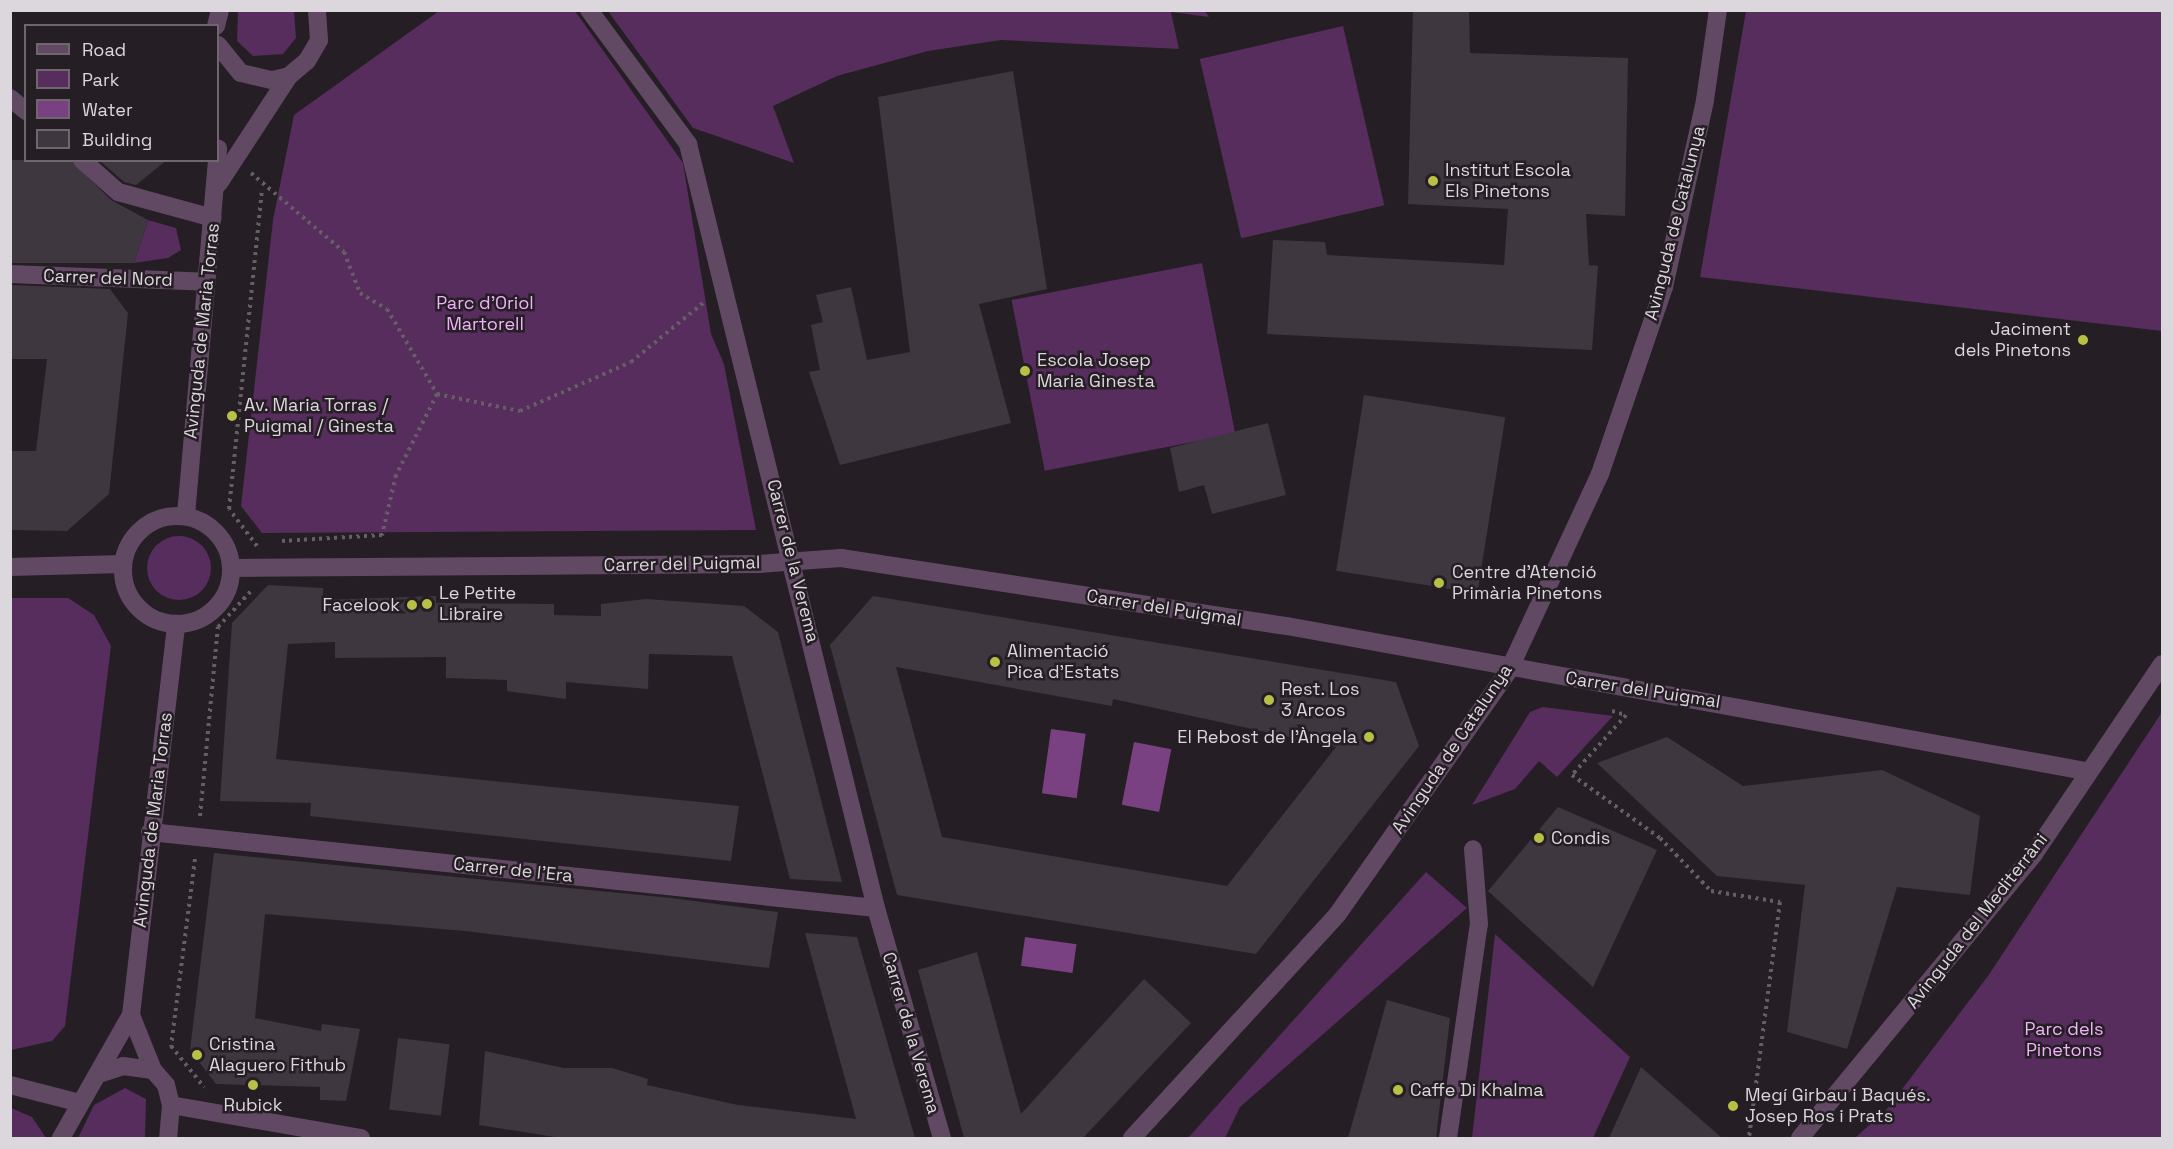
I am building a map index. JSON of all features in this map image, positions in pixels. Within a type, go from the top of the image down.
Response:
[{"type":"street","name":"Avinguda de Maria Torras","points":[[219,183],[289,76],[308,61],[319,40],[317,10]]},
{"type":"street","name":"Carrer de la Verema","points":[[590,10],[688,144],[794,561],[876,908],[942,1138]]},
{"type":"street","name":"Avinguda de Catalunya","points":[[1132,1138],[1337,915],[1509,670],[1600,474],[1664,287],[1705,100],[1718,10]]},
{"type":"street","points":[[219,46],[241,74],[272,80],[289,76]]},
{"type":"street","points":[[10,98],[24,109]]},
{"type":"street","points":[[84,162],[118,192],[213,218]]},
{"type":"street","name":"Avinguda de Maria Torras","points":[[186,515],[206,282],[219,183],[218,162]]},
{"type":"street","name":"Carrer del Nord","points":[[10,274],[206,282]]},
{"type":"street","points":[[186,515],[219,534],[232,568],[227,594],[216,609],[196,621],[176,624],[152,618],[136,606],[124,584],[123,564],[131,540],[144,526],[165,516],[186,515]]},
{"type":"street","name":"Carrer del Puigmal","points":[[232,568],[794,561],[841,558],[1287,627],[1509,670],[1634,686],[2086,771]]},
{"type":"street","points":[[10,567],[123,564]]},
{"type":"street","name":"Avinguda de Maria Torras","points":[[131,1015],[150,832],[176,624]]},
{"type":"street","name":"Avinguda del Mediterràni","points":[[1800,1138],[2034,854],[2086,771],[2163,664]]},
{"type":"street","name":"Carrer de l'Era","points":[[150,832],[876,908]]},
{"type":"street","points":[[1448,1138],[1479,924],[1473,849]]},
{"type":"street","points":[[131,1015],[153,1070],[171,1106],[168,1138]]},
{"type":"street","points":[[61,1138],[80,1103],[102,1074],[131,1015]]},
{"type":"street","points":[[102,1074],[123,1066],[153,1070]]},
{"type":"street","points":[[10,1085],[80,1103]]},
{"type":"street","points":[[171,1106],[361,1138]]},
{"type":"path","points":[[250,173],[344,252],[360,292],[387,309],[437,394],[520,411],[631,362],[725,289]]},
{"type":"path","points":[[212,1113],[213,1099],[171,1046],[198,836],[218,627],[255,586],[257,545],[229,509],[262,190]]},
{"type":"path","points":[[281,541],[382,534],[396,475],[437,394]]},
{"type":"path","points":[[1600,707],[1626,715],[1572,775],[1660,838],[1711,891],[1780,902],[1749,1138]]},
{"type":"green space","points":[[1204,10],[1209,17],[1171,12],[1179,49],[1001,40],[928,51],[837,76],[773,106],[794,163],[693,128],[608,11]]},
{"type":"green space","points":[[238,11],[294,11],[296,38],[283,54],[253,56],[237,41]]},
{"type":"green space","name":"Parc d'Oriol Martorell","points":[[439,11],[575,11],[683,163],[711,334],[724,364],[756,530],[262,533],[241,506],[273,220],[294,115]]},
{"type":"green space","points":[[1746,11],[2162,11],[2162,331],[1700,277]]},
{"type":"green space","points":[[1343,26],[1384,205],[1241,238],[1200,59]]},
{"type":"green space","points":[[148,220],[176,228],[181,250],[168,258],[134,263]]},
{"type":"green space","points":[[1202,263],[1235,434],[1045,471],[1012,300]]},
{"type":"green space","points":[[179,536],[191,538],[202,545],[209,556],[211,568],[209,580],[202,591],[191,598],[179,600],[167,598],[156,591],[149,580],[147,568],[149,556],[156,545],[167,538]]},
{"type":"green space","points":[[11,598],[68,598],[94,615],[111,646],[65,1026],[52,1041],[11,1050]]},
{"type":"green space","points":[[1543,707],[1613,716],[1557,777],[1539,761],[1515,789],[1472,805],[1530,712]]},
{"type":"green space","name":"Parc dels Pinetons","points":[[2162,712],[2162,1138],[1855,1138],[1887,1109],[1988,976]]},
{"type":"green space","points":[[1426,872],[1467,908],[1240,1107],[1225,1138],[1188,1138]]},
{"type":"green space","points":[[1495,934],[1630,1057],[1593,1138],[1472,1138]]},
{"type":"green space","points":[[125,1088],[146,1099],[145,1138],[78,1138],[94,1105]]},
{"type":"green space","points":[[11,1108],[32,1117],[46,1138],[11,1138]]},
{"type":"water","points":[[1051,729],[1086,734],[1077,798],[1042,793]]},
{"type":"water","points":[[1134,742],[1171,749],[1159,812],[1122,805]]},
{"type":"water","points":[[1025,937],[1076,944],[1072,973],[1021,966]]},
{"type":"building","points":[[1413,10],[1469,10],[1470,53],[1628,58],[1625,216],[1586,214],[1589,265],[1598,266],[1592,350],[1267,334],[1273,240],[1325,242],[1327,255],[1504,265],[1508,209],[1408,204]]},
{"type":"building","points":[[1013,71],[1047,289],[979,304],[1011,423],[840,465],[809,372],[820,370],[811,325],[823,322],[816,295],[851,287],[867,360],[910,352],[878,97]]},
{"type":"building","points":[[10,160],[73,162],[111,200],[148,220],[134,263],[10,263]]},
{"type":"building","points":[[101,162],[165,162],[136,185],[124,182]]},
{"type":"building","points":[[10,285],[110,289],[128,313],[109,494],[67,531],[10,530],[10,451],[36,451],[47,359],[10,359]]},
{"type":"building","points":[[1364,395],[1505,417],[1477,593],[1336,571]]},
{"type":"building","points":[[1268,423],[1286,495],[1212,514],[1204,485],[1179,492],[1170,448]]},
{"type":"building","points":[[268,585],[323,588],[323,600],[436,596],[436,603],[554,604],[554,615],[601,616],[601,604],[646,599],[744,606],[778,632],[842,882],[790,879],[732,656],[649,654],[648,689],[566,682],[566,699],[507,691],[507,680],[446,678],[446,657],[335,658],[335,642],[288,644],[276,759],[739,806],[731,861],[310,816],[311,803],[220,801],[232,623]]},
{"type":"building","points":[[873,596],[1396,682],[1419,746],[1256,954],[897,895],[830,645]],"holes":[[[896,667],[1112,706],[1113,699],[1336,747],[1227,886],[942,837]]]},
{"type":"building","points":[[1667,737],[1743,786],[1882,770],[1980,816],[1970,895],[1897,887],[1847,1049],[1787,1032],[1805,885],[1717,876],[1597,763]]},
{"type":"building","points":[[1558,807],[1657,850],[1593,987],[1488,891]]},
{"type":"building","points":[[214,853],[671,898],[778,912],[769,968],[465,931],[265,914],[255,1018],[321,1031],[322,1024],[360,1029],[346,1101],[320,1100],[320,1087],[216,1084],[190,1050]]},
{"type":"building","points":[[805,933],[857,937],[915,1138],[561,1138],[479,1125],[485,1051],[564,1068],[612,1068],[648,1079],[647,1085],[738,1105],[856,1119]]},
{"type":"building","points":[[977,952],[1021,1114],[1144,979],[1191,1023],[1083,1138],[964,1138],[918,970]]},
{"type":"building","points":[[1387,1000],[1450,1018],[1436,1138],[1348,1138]]},
{"type":"building","points":[[398,1038],[450,1044],[441,1116],[389,1109]]},
{"type":"building","points":[[1641,1067],[1722,1138],[1609,1138]]},
{"type":"place","name":"Institut Escola Els Pinetons","points":[[1433,181]]},
{"type":"place","name":"Jaciment dels Pinetons","points":[[2083,340]]},
{"type":"place","name":"Escola Josep Maria Ginesta","points":[[1025,371]]},
{"type":"place","name":"Av. Maria Torras / Puigmal / Ginesta","points":[[232,416]]},
{"type":"place","name":"Centre d'Atenció Primària Pinetons","points":[[1439,583]]},
{"type":"place","name":"Le Petite Libraire","points":[[427,604]]},
{"type":"place","name":"Facelook","points":[[412,605]]},
{"type":"place","name":"Alimentació Pica d'Estats","points":[[995,662]]},
{"type":"place","name":"Rest. Los 3 Arcos","points":[[1269,700]]},
{"type":"place","name":"El Rebost de l'Àngela","points":[[1369,737]]},
{"type":"place","name":"Condis","points":[[1539,838]]},
{"type":"place","name":"Cristina Alaguero Fithub","points":[[197,1055]]},
{"type":"place","name":"Rubick","points":[[253,1085]]},
{"type":"place","name":"Caffe Di Khalma","points":[[1398,1090]]},
{"type":"place","name":"Megí Girbau i Baqués. Josep Ros i Prats","points":[[1733,1106]]}]
